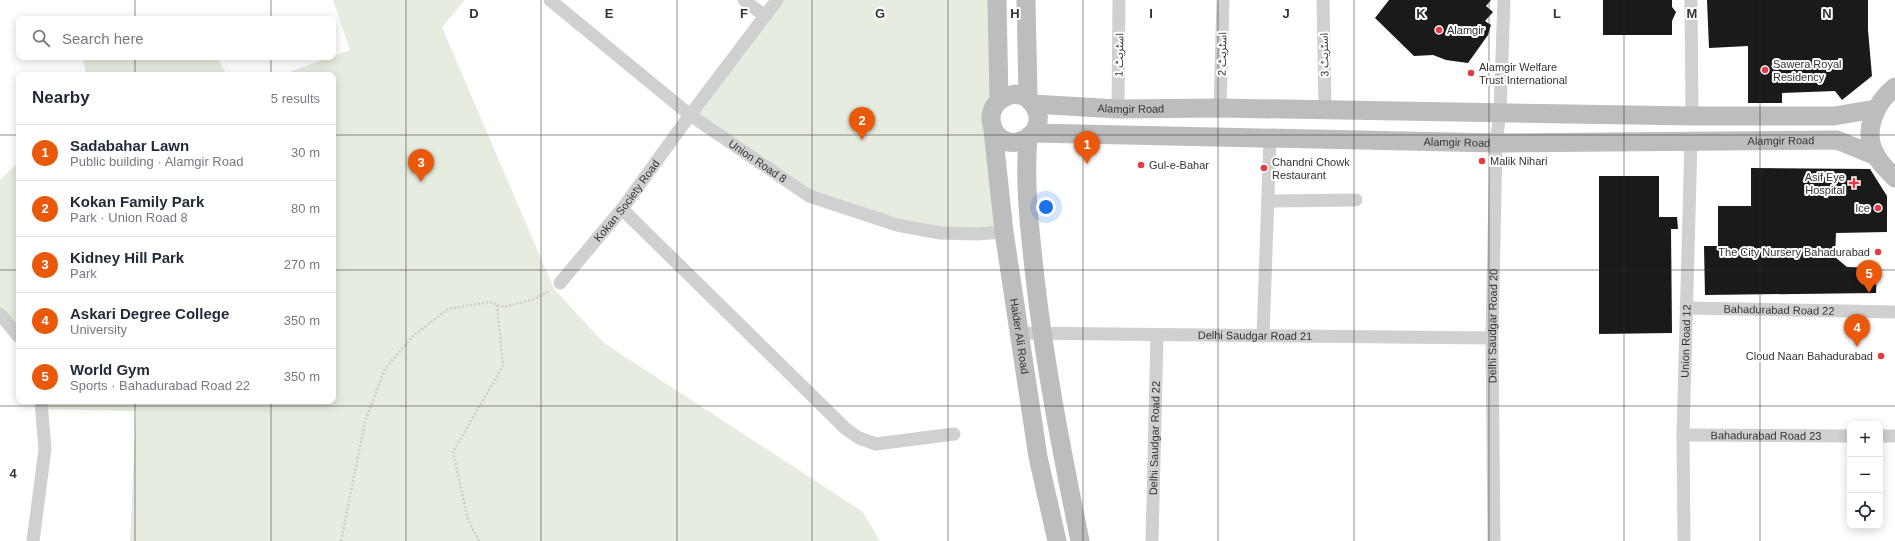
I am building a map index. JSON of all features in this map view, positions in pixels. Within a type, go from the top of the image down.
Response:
[{"type":"street","name":"Union Road 8","points":[[550,0],[690,115],[809,196],[897,225],[933,232],[976,234],[1004,232]]},
{"type":"street","points":[[744,0],[765,16]]},
{"type":"street","name":"Kokan Society Road","points":[[560,283],[622,209],[690,115],[777,0]]},
{"type":"street","points":[[997,0],[999,100]]},
{"type":"street","points":[[1026,0],[1031,100],[1038,117],[1037,125],[1031,135],[1020,142],[1007,142],[1000,138],[993,130],[990,122],[994,106],[999,100],[1006,96],[1015,94],[1031,100]]},
{"type":"street","name":"اسٹریٹ 1","points":[[1118,109],[1119,0]]},
{"type":"street","name":"اسٹریٹ 2","points":[[1220,108],[1223,0]]},
{"type":"street","name":"اسٹریٹ 3","points":[[1322,0],[1325,110]]},
{"type":"street","name":"Delhi Saudgar Road 20","points":[[1494,541],[1492,338],[1496,143],[1500,112],[1504,0]]},
{"type":"street","points":[[1691,0],[1692,116]]},
{"type":"street","points":[[1895,87],[1884,97],[1876,109],[1871,125],[1871,141],[1876,156],[1895,178]]},
{"type":"street","name":"Alamgir Road","points":[[1031,100],[1118,109],[1220,108],[1692,116],[1834,116],[1876,109]]},
{"type":"street","name":"Haider Ali Road","points":[[993,130],[1004,232],[1038,457],[1057,541]]},
{"type":"street","name":"Alamgir Road","points":[[1031,135],[1496,143],[1837,140],[1876,156]]},
{"type":"street","name":"Haider Ali Road","points":[[1031,135],[1025,169],[1042,334],[1058,434],[1080,541]]},
{"type":"street","points":[[1263,336],[1270,138]]},
{"type":"street","name":"Union Road 12","points":[[1684,541],[1683,435],[1691,141]]},
{"type":"street","points":[[1268,200],[1356,200]]},
{"type":"street","points":[[622,209],[846,430],[855,436],[876,444],[954,434]]},
{"type":"street","name":"Bahadurabad Road 22","points":[[1686,308],[1895,312]]},
{"type":"street","points":[[0,314],[16,333]]},
{"type":"street","name":"Delhi Saudgar Road 21","points":[[1019,333],[1492,338]]},
{"type":"street","name":"Delhi Saudgar Road 22","points":[[1152,541],[1157,335]]},
{"type":"street","points":[[33,541],[45,449],[41,404]]},
{"type":"street","name":"Bahadurabad Road 23","points":[[1683,435],[1847,436]]},
{"type":"street","points":[[1883,436],[1895,436]]},
{"type":"path","points":[[341,541],[365,422],[385,369],[413,336],[448,309],[489,302],[504,307],[534,299],[554,289],[560,283]]},
{"type":"path","points":[[479,541],[468,520],[453,452],[503,366],[497,304]]},
{"type":"shaded area","points":[[333,0],[465,0],[442,27],[554,289],[604,343],[863,512],[880,541],[130,541],[136,411],[42,409],[40,404],[336,404],[336,72],[289,72],[322,60],[336,60],[336,55],[350,50]]},
{"type":"shaded area","points":[[776,0],[997,0],[1004,232],[940,233],[809,196],[690,115]]},
{"type":"shaded area","points":[[83,60],[219,60],[225,72],[86,72]]},
{"type":"shaded area","points":[[16,165],[16,335],[0,314],[0,180]]},
{"type":"building","name":"Alamgir","points":[[1389,0],[1491,0],[1486,6],[1493,12],[1485,21],[1491,25],[1488,35],[1468,63],[1446,60],[1433,55],[1414,56],[1375,18]]},
{"type":"building","points":[[1603,0],[1672,0],[1672,7],[1676,12],[1672,21],[1672,35],[1603,35]]},
{"type":"building","points":[[1707,0],[1868,0],[1868,30],[1872,76],[1842,100],[1835,91],[1782,93],[1782,103],[1748,103],[1748,46],[1709,48]]},
{"type":"building","points":[[1751,168],[1870,169],[1887,196],[1887,232],[1836,233],[1835,257],[1847,267],[1877,268],[1876,293],[1705,295],[1704,246],[1718,246],[1718,206],[1751,206]]},
{"type":"building","points":[[1599,176],[1659,176],[1659,217],[1677,217],[1678,229],[1671,229],[1672,333],[1599,334]]},
{"type":"place","name":"Alamgir","points":[[1439,30]]},
{"type":"place","name":"Sawera Royal Residency","points":[[1765,70]]},
{"type":"place","name":"Alamgir Welfare Trust International","points":[[1471,73]]},
{"type":"place","name":"Kokan Family Park","points":[[862,140]]},
{"type":"place","name":"Malik Nihari","points":[[1482,161]]},
{"type":"place","name":"Sadabahar Lawn","points":[[1087,164]]},
{"type":"place","name":"Gul-e-Bahar","points":[[1141,165]]},
{"type":"place","name":"Chandni Chowk Restaurant","points":[[1264,168]]},
{"type":"place","name":"Kidney Hill Park","points":[[421,182]]},
{"type":"place","name":"Asif Eye Hospital","points":[[1854,183]]},
{"type":"place","name":"Ice","points":[[1878,208]]},
{"type":"place","name":"The City Nursery Bahadurabad","points":[[1878,252]]},
{"type":"place","name":"World Gym","points":[[1869,293]]},
{"type":"place","name":"Askari Degree College","points":[[1857,347]]},
{"type":"place","name":"Cloud Naan Bahadurabad","points":[[1881,356]]}]
